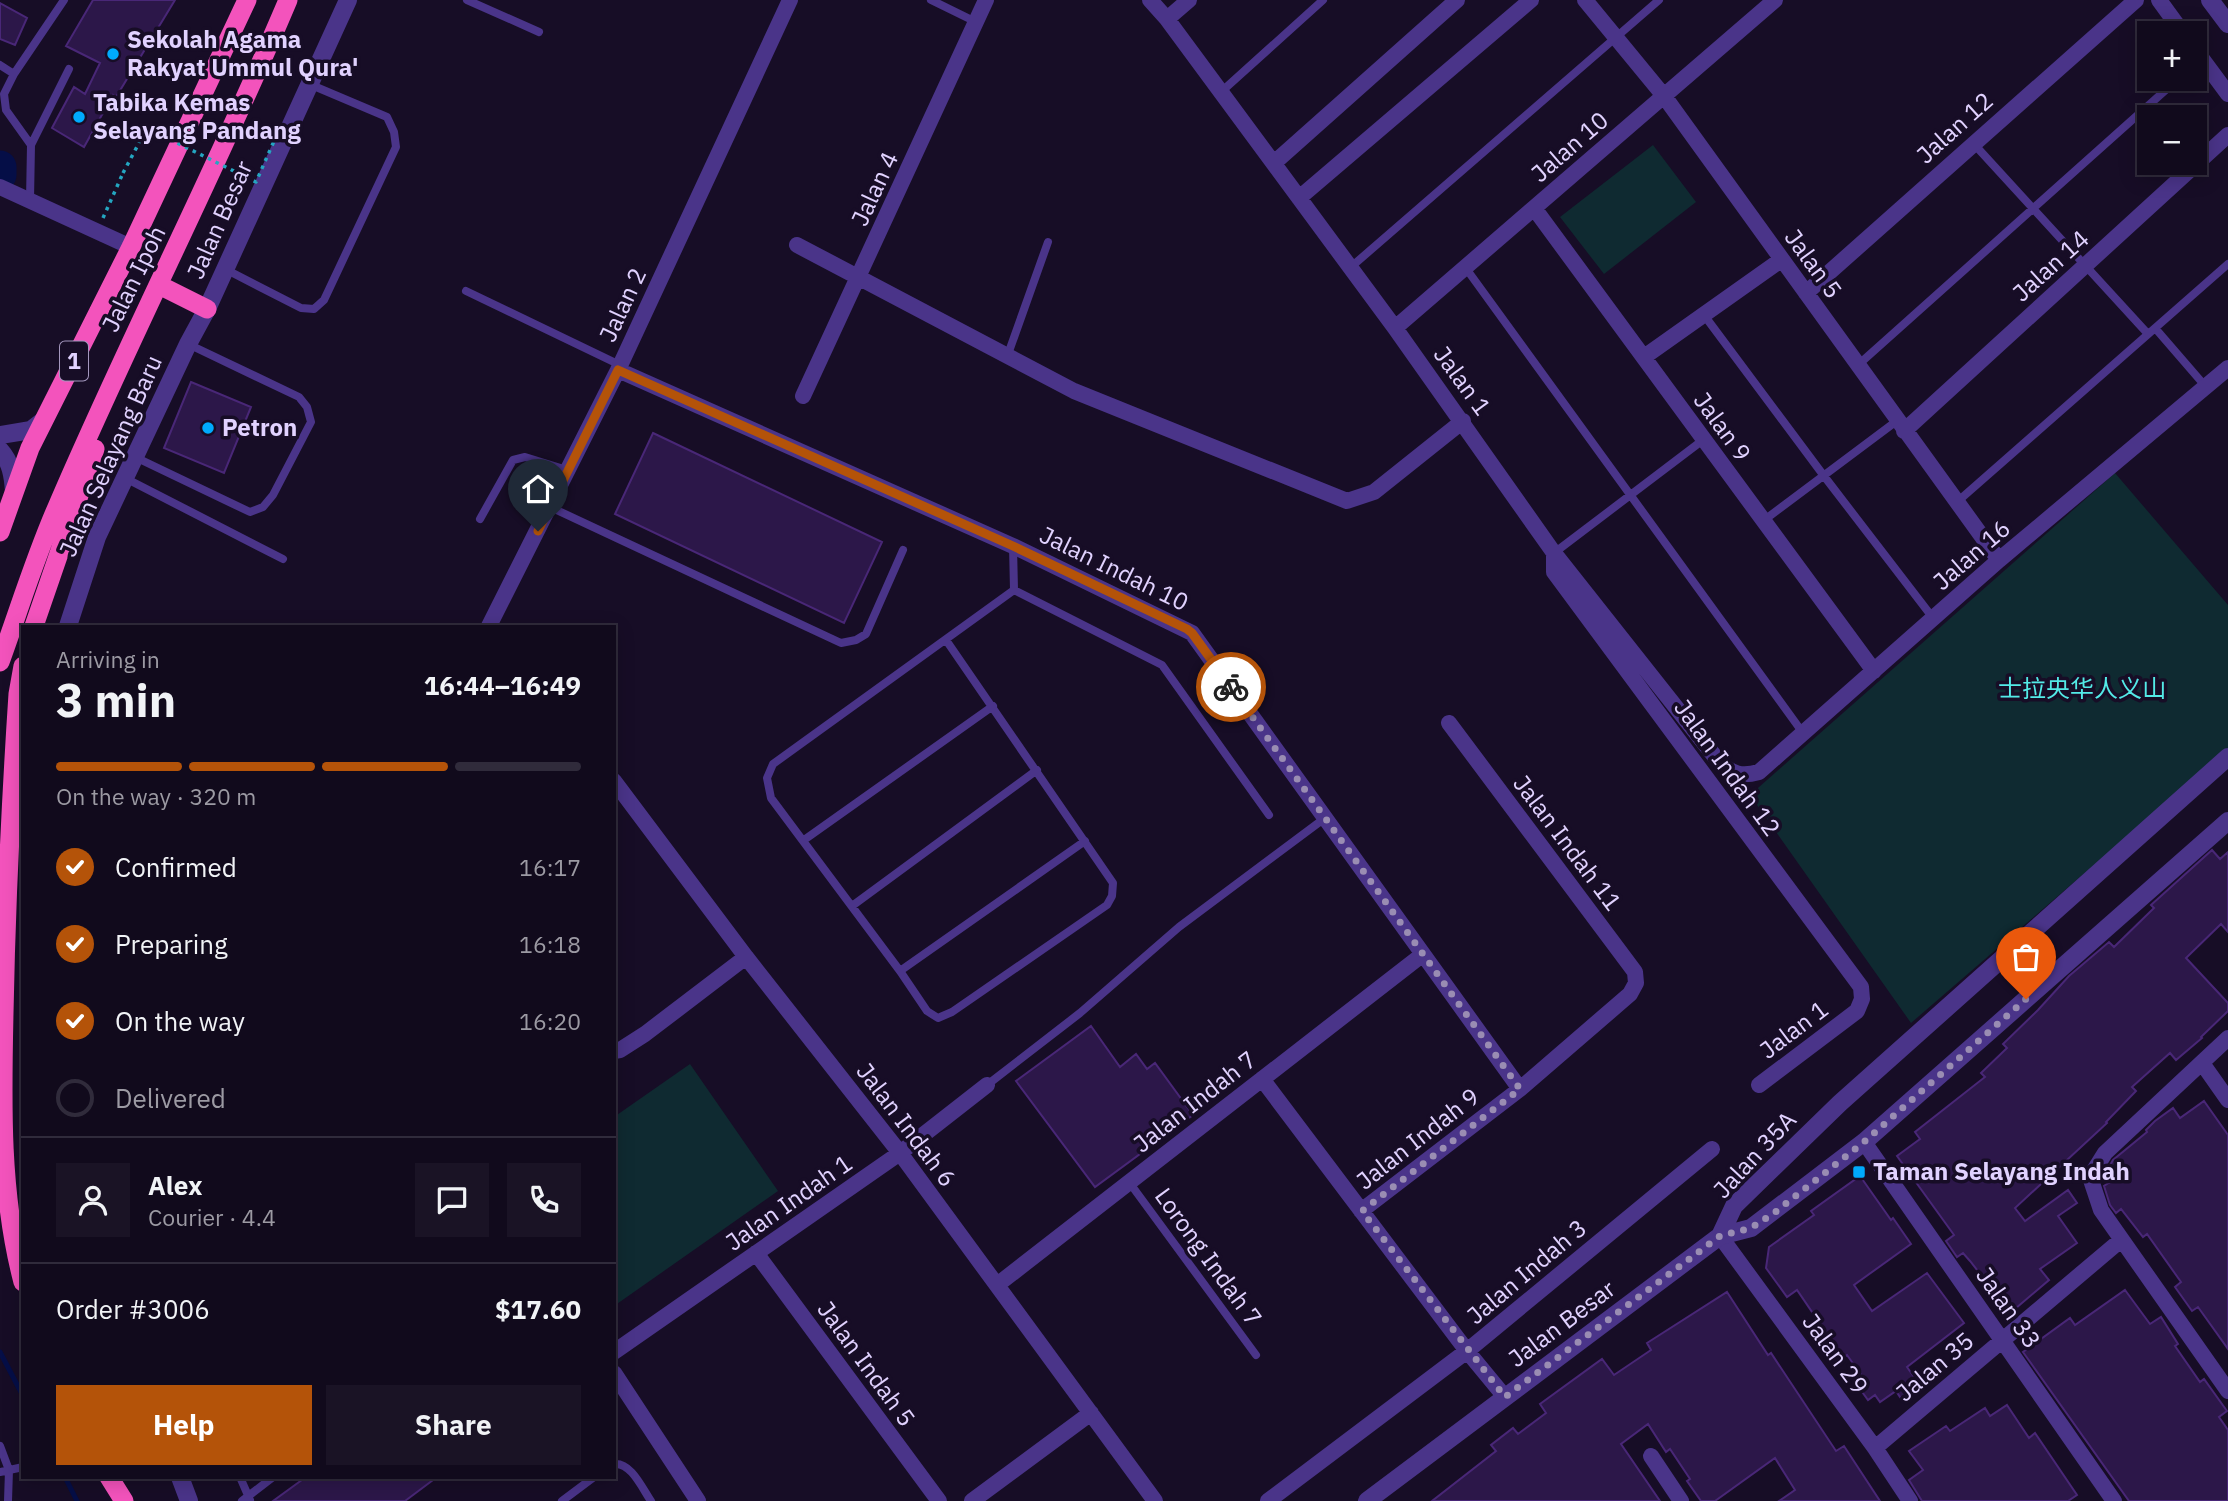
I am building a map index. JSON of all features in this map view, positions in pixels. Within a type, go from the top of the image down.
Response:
[{"type":"highway","name":"Jalan Ipoh","points":[[0,532],[30,448],[131,247],[246,0]]},
{"type":"highway","name":"Jalan Ipoh","points":[[0,662],[56,508],[121,361],[243,107],[289,0]]},
{"type":"highway","points":[[159,285],[207,309]]},
{"type":"highway","points":[[34,625],[95,450],[121,361]]},
{"type":"highway","points":[[21,682],[16,722],[1,1118],[3,1175],[16,1262],[21,1276]]},
{"type":"highway","points":[[110,1479],[124,1501]]},
{"type":"street","name":"Jalan Besar","points":[[207,309],[348,0]]},
{"type":"street","name":"Jalan 2","points":[[490,625],[619,367],[790,0]]},
{"type":"street","name":"Jalan 4","points":[[803,396],[986,0]]},
{"type":"street","name":"Jalan 1","points":[[1150,0],[1167,19],[1351,267],[1463,421],[1554,553],[1720,763],[1733,774],[1747,776]]},
{"type":"street","points":[[1167,19],[1189,0]]},
{"type":"street","points":[[1274,163],[1457,0]]},
{"type":"street","points":[[1299,198],[1531,0]]},
{"type":"street","name":"Jalan 5","points":[[1586,0],[1664,96],[1999,560]]},
{"type":"street","name":"Jalan 10","points":[[1395,328],[1775,0]]},
{"type":"street","name":"Jalan 12","points":[[1806,293],[2136,0]]},
{"type":"street","points":[[2159,0],[2174,21]]},
{"type":"street","points":[[2210,0],[2228,24]]},
{"type":"street","points":[[2207,69],[2228,94]]},
{"type":"street","name":"Jalan 14","points":[[1901,426],[2085,266],[2228,135]]},
{"type":"street","points":[[0,187],[131,247]]},
{"type":"street","name":"Jalan 9","points":[[1534,208],[1874,671]]},
{"type":"street","points":[[797,245],[1074,391],[1347,501],[1374,492],[1463,421]]},
{"type":"street","points":[[1644,358],[1781,260]]},
{"type":"street","name":"Jalan Selayang Baru","points":[[68,625],[97,537],[207,309]]},
{"type":"street","name":"Jalan Indah 10","points":[[619,367],[1013,546],[1192,633],[1520,1089]]},
{"type":"street","name":"Jalan 16","points":[[1747,776],[1759,772],[1999,560],[2228,368]]},
{"type":"street","points":[[0,435],[31,430],[44,420]]},
{"type":"street","points":[[0,450],[12,473],[15,492]]},
{"type":"street","name":"Jalan Indah 12","points":[[1554,553],[1553,572],[1861,987],[1862,999],[1857,1011]]},
{"type":"street","name":"Jalan Indah 11","points":[[1449,723],[1635,972],[1636,983],[1630,994]]},
{"type":"street","name":"Jalan 35A","points":[[1720,1236],[1734,1206],[1840,1103],[2228,757]]},
{"type":"street","name":"Jalan Indah 6","points":[[616,784],[746,957],[900,1153],[1155,1501]]},
{"type":"street","name":"Jalan 35A","points":[[1720,1236],[1751,1228],[1864,1142],[2228,821]]},
{"type":"street","name":"Jalan Indah 7","points":[[997,1285],[1422,955]]},
{"type":"street","points":[[616,1050],[631,1044],[746,957]]},
{"type":"street","name":"Jalan Indah 9","points":[[1362,1211],[1520,1089],[1630,994]]},
{"type":"street","name":"Jalan 1","points":[[1759,1085],[1857,1011]]},
{"type":"street","points":[[2228,1038],[2105,1153],[2090,1177],[2101,1210],[2228,1391]]},
{"type":"street","points":[[2202,1063],[2228,1100]]},
{"type":"street","points":[[1262,1079],[1467,1351],[1505,1397]]},
{"type":"street","name":"Jalan Indah 1","points":[[616,1351],[900,1153],[986,1085]]},
{"type":"street","name":"Jalan 33","points":[[1864,1142],[2114,1501]]},
{"type":"street","name":"Jalan Indah 3","points":[[1268,1501],[1467,1351],[1712,1149]]},
{"type":"street","name":"Jalan Besar","points":[[1367,1501],[1720,1236]]},
{"type":"street","name":"Jalan 29","points":[[1720,1236],[1875,1448],[1910,1501]]},
{"type":"street","name":"Jalan 35","points":[[1875,1448],[2121,1240]]},
{"type":"street","name":"Jalan Indah 5","points":[[756,1253],[939,1501]]},
{"type":"street","points":[[616,1376],[698,1501]]},
{"type":"street","points":[[972,1501],[1091,1413]]},
{"type":"street","points":[[1651,1456],[1681,1501]]},
{"type":"street","points":[[181,1479],[188,1501]]},
{"type":"lane","points":[[31,145],[6,110],[4,94],[14,74],[64,0]]},
{"type":"lane","points":[[467,0],[539,32]]},
{"type":"lane","points":[[931,0],[976,22]]},
{"type":"lane","points":[[1221,92],[1323,0]]},
{"type":"lane","points":[[1351,267],[1660,0]]},
{"type":"lane","points":[[0,65],[14,74]]},
{"type":"lane","points":[[24,198],[31,145],[69,69]]},
{"type":"lane","points":[[225,269],[301,308],[314,309],[324,300],[396,147],[394,132],[387,117],[309,84]]},
{"type":"lane","points":[[1858,365],[2165,91]]},
{"type":"lane","points":[[1973,143],[2085,266],[2206,387]]},
{"type":"lane","points":[[1007,357],[1048,242]]},
{"type":"lane","points":[[1957,502],[2228,264]]},
{"type":"lane","points":[[1465,267],[1803,733]]},
{"type":"lane","points":[[466,291],[619,367]]},
{"type":"lane","points":[[1704,315],[1933,618]]},
{"type":"lane","points":[[135,457],[250,512],[263,507],[273,495],[311,422],[307,407],[299,397],[188,344]]},
{"type":"lane","points":[[1763,521],[1824,476],[1901,426]]},
{"type":"lane","points":[[1554,553],[1703,440]]},
{"type":"lane","points":[[480,519],[513,460],[525,457],[567,470]]},
{"type":"lane","points":[[125,478],[283,559]]},
{"type":"lane","points":[[550,508],[841,643],[856,640],[866,634],[903,550]]},
{"type":"lane","points":[[1013,546],[1014,590]]},
{"type":"lane","points":[[946,640],[1113,883],[1112,896],[1107,905],[952,1012],[938,1018],[927,1011],[771,798],[767,778],[773,764],[1014,590]]},
{"type":"lane","points":[[1014,590],[1162,665],[1269,815]]},
{"type":"lane","points":[[804,840],[993,706]]},
{"type":"lane","points":[[852,906],[1037,770]]},
{"type":"lane","points":[[986,1085],[1080,1013],[1179,927],[1325,818]]},
{"type":"lane","points":[[900,971],[1085,841]]},
{"type":"lane","name":"Lorong Indah 7","points":[[1129,1182],[1256,1355]]},
{"type":"lane","points":[[0,1446],[9,1501]]},
{"type":"lane","points":[[616,1464],[627,1467],[651,1501]]},
{"type":"lane","points":[[241,1479],[247,1499],[271,1479]]},
{"type":"lane","points":[[562,1501],[591,1479]]},
{"type":"path","points":[[97,233],[123,173],[147,128],[257,183],[278,132]]},
{"type":"green space","points":[[1653,145],[1696,202],[1604,274],[1560,217]]},
{"type":"green space","name":"士拉央华人义山","points":[[2115,473],[2228,605],[2228,749],[1911,1023],[1750,795]]},
{"type":"green space","points":[[690,1064],[778,1191],[616,1305],[616,1116]]},
{"type":"building","name":"Sekolah Agama Rakyat Ummul Qura'","points":[[93,0],[175,0],[116,97],[113,95],[84,147],[52,128],[74,87],[85,94],[100,63],[66,46]]},
{"type":"building","points":[[0,3],[27,18],[15,45],[0,39]]},
{"type":"building","name":"Petron","points":[[191,382],[251,407],[224,473],[164,448]]},
{"type":"building","points":[[653,433],[882,542],[844,623],[615,514]]},
{"type":"building","points":[[2212,850],[2220,859],[2228,852],[2228,932],[2221,924],[2186,958],[2228,1003],[2228,1011],[2176,1060],[2170,1053],[2132,1087],[2136,1091],[2107,1123],[2015,1208],[2025,1221],[2068,1190],[2077,1203],[2058,1216],[2077,1243],[2040,1269],[2049,1280],[2009,1314],[1963,1253],[1957,1257],[1946,1241],[1954,1235],[1897,1156],[1920,1139],[1915,1132],[1985,1077],[1981,1073],[2007,1048],[2003,1044],[2069,976],[2109,942],[2114,947],[2154,908],[2151,905]]},
{"type":"building","points":[[1091,1026],[1120,1067],[1136,1054],[1147,1069],[1155,1063],[1193,1115],[1095,1187],[1016,1081]]},
{"type":"building","points":[[2204,1101],[2228,1135],[2228,1349],[2198,1307],[2192,1311],[2175,1287],[2181,1282],[2147,1234],[2143,1237],[2121,1209],[2116,1213],[2110,1205],[2104,1186],[2116,1178],[2109,1167],[2113,1160],[2147,1132],[2155,1121],[2173,1108],[2180,1118]]},
{"type":"building","points":[[1860,1176],[1911,1244],[1854,1285],[1872,1311],[1927,1273],[1964,1323],[1907,1367],[1921,1387],[1902,1400],[1896,1391],[1880,1402],[1875,1395],[1868,1400],[1860,1389],[1867,1383],[1847,1355],[1840,1359],[1826,1340],[1829,1337],[1797,1290],[1787,1297],[1766,1268],[1769,1247],[1814,1215],[1811,1211]]},
{"type":"building","points":[[2125,1290],[2150,1324],[2161,1317],[2178,1344],[2175,1346],[2200,1382],[2204,1379],[2227,1411],[2219,1417],[2228,1430],[2228,1501],[2129,1501],[2023,1352],[2070,1318],[2075,1325]]},
{"type":"building","points":[[1727,1292],[1836,1451],[1844,1446],[1880,1501],[1779,1501],[1795,1490],[1775,1458],[1715,1501],[1701,1501],[1670,1449],[1666,1452],[1648,1424],[1621,1444],[1660,1501],[1432,1501],[1496,1451],[1491,1445],[1513,1428],[1518,1434],[1546,1413],[1540,1404],[1602,1359],[1614,1375],[1651,1350],[1647,1343]]},
{"type":"building","points":[[2007,1405],[2029,1438],[2035,1433],[2077,1495],[2068,1501],[1922,1501],[1909,1480],[1923,1470],[1909,1451],[1946,1426],[1950,1431],[1985,1408],[1990,1416]]},
{"type":"building","points":[[303,1479],[434,1479],[405,1501],[273,1501]]},
{"type":"waterway","points":[[0,167],[0,175]]},
{"type":"waterway","points":[[0,1352],[21,1392]]},
{"type":"waterway","points":[[66,1479],[77,1501]]},
{"type":"way so far","points":[[1231,687],[1520,1089],[1362,1211],[1505,1397],[1720,1236],[1751,1228],[1774,1213],[1864,1142],[2026,999]]},
{"type":"place","name":"Sekolah Agama Rakyat Ummul Qura'","points":[[113,54]]},
{"type":"place","name":"Tabika Kemas Selayang Pandang","points":[[79,117]]},
{"type":"place","name":"Petron","points":[[208,428]]},
{"type":"place","name":"Taman Selayang Indah","points":[[1859,1172]]},
{"type":"route","points":[[538,531],[618,370],[1013,546],[1187,629],[1231,687]]}]
